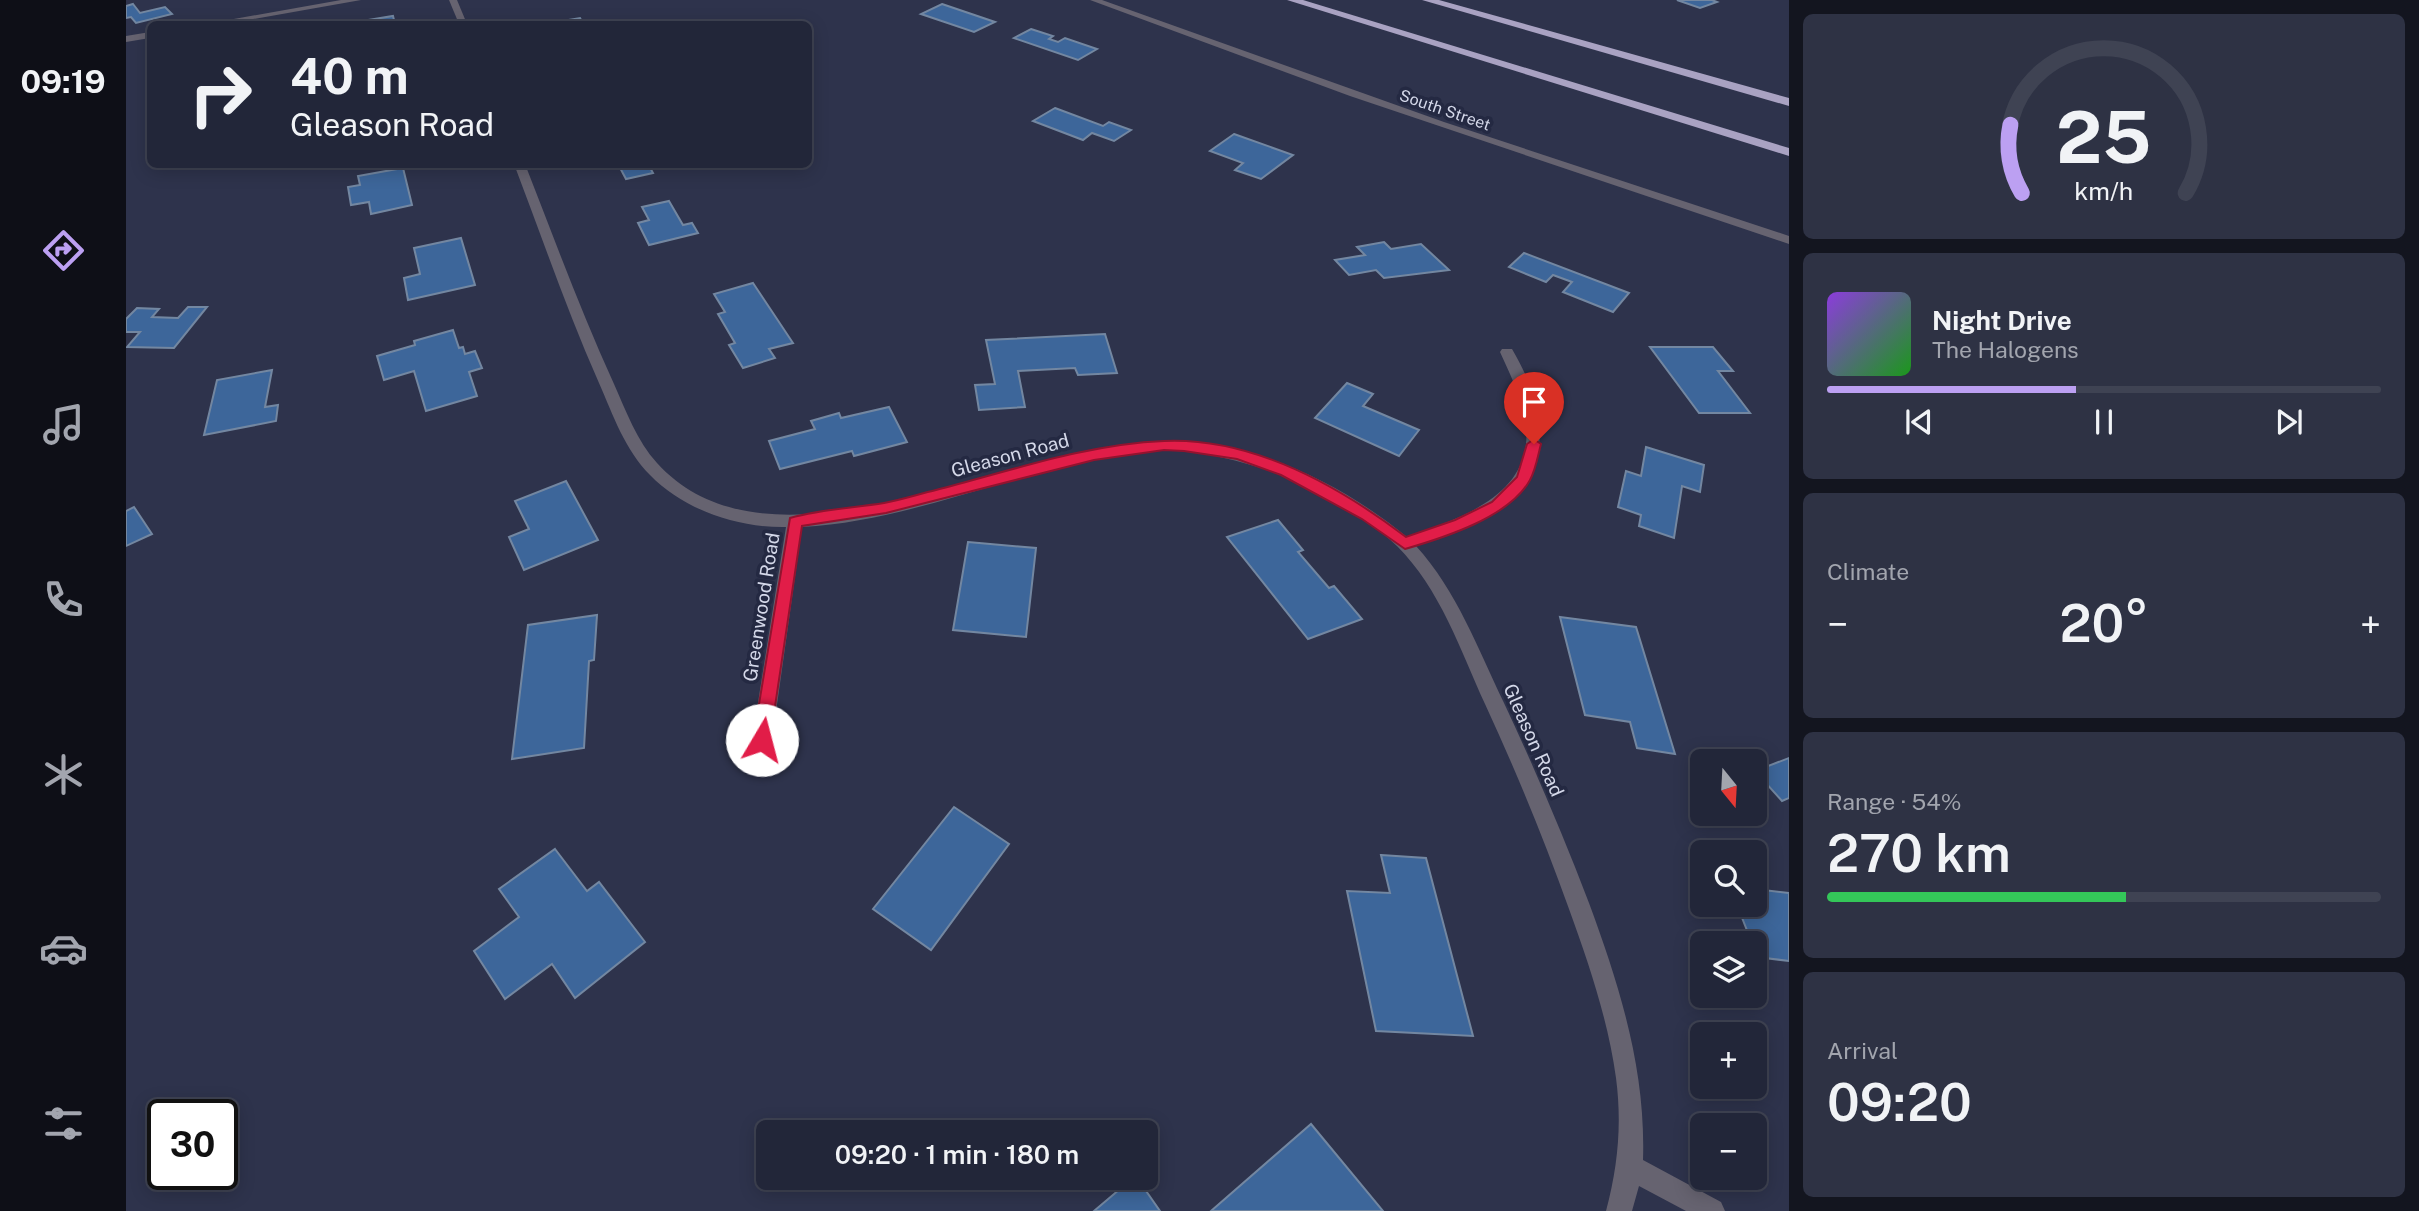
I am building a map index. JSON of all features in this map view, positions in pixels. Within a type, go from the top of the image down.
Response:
[{"type":"highway","points":[[1292,0],[1789,152]]},
{"type":"highway","points":[[1427,0],[1789,102]]},
{"type":"highway","points":[[1474,0],[1622,56]]},
{"type":"street","points":[[229,21],[357,0]]},
{"type":"street","points":[[453,0],[462,21]]},
{"type":"street","name":"South Street","points":[[1094,0],[1270,66],[1512,150],[1789,240]]},
{"type":"street","points":[[126,39],[147,36]]},
{"type":"street","name":"Gleason Road","points":[[521,168],[590,348],[645,460],[670,485],[705,506],[755,521],[795,522],[886,508],[1094,455],[1184,446],[1239,454],[1286,471],[1367,515],[1405,544],[1433,579],[1462,633],[1537,795],[1591,940],[1625,1060],[1632,1114],[1630,1167],[1619,1211]]},
{"type":"street","points":[[1405,544],[1487,511],[1512,492],[1523,479],[1534,444],[1534,422],[1523,387],[1507,352]]},
{"type":"street","name":"Greenwood Road","points":[[762,740],[795,522]]},
{"type":"street","points":[[1630,1167],[1712,1211]]},
{"type":"building","points":[[1677,0],[1712,0],[1717,2],[1700,8]]},
{"type":"building","points":[[133,4],[140,13],[165,7],[172,14],[136,23],[131,17],[126,18],[126,6]]},
{"type":"building","points":[[942,4],[995,22],[974,32],[921,14]]},
{"type":"building","points":[[393,16],[394,21],[362,21]]},
{"type":"building","points":[[1031,29],[1053,36],[1049,39],[1058,42],[1065,38],[1097,49],[1078,60],[1014,38]]},
{"type":"building","points":[[1055,108],[1103,126],[1109,122],[1131,130],[1114,141],[1092,133],[1083,140],[1033,121]]},
{"type":"building","points":[[1234,134],[1293,155],[1261,179],[1235,170],[1243,163],[1210,151]]},
{"type":"building","points":[[403,168],[412,205],[371,214],[369,202],[351,205],[348,187],[360,185],[358,176]]},
{"type":"building","points":[[620,168],[650,168],[653,173],[626,179]]},
{"type":"building","points":[[669,201],[683,225],[692,223],[698,233],[649,245],[638,223],[649,220],[642,207]]},
{"type":"building","points":[[461,238],[475,285],[408,300],[404,278],[420,274],[414,248]]},
{"type":"building","points":[[1384,242],[1391,249],[1421,244],[1449,270],[1384,278],[1376,270],[1349,275],[1335,260],[1365,255],[1357,247]]},
{"type":"building","points":[[1524,253],[1629,293],[1613,312],[1563,292],[1572,282],[1553,275],[1546,282],[1509,267]]},
{"type":"building","points":[[753,283],[793,343],[769,349],[775,358],[743,368],[729,345],[735,343],[718,314],[725,312],[714,294]]},
{"type":"building","points":[[188,307],[207,307],[174,348],[127,347],[140,332],[126,332],[126,319],[137,308],[159,309],[152,317],[178,318]]},
{"type":"building","points":[[453,330],[459,348],[463,347],[465,354],[475,351],[482,368],[469,372],[477,396],[426,411],[414,371],[384,380],[377,356],[415,345],[414,341]]},
{"type":"building","points":[[1105,334],[1117,373],[1078,375],[1075,368],[1018,371],[1025,407],[979,410],[975,385],[995,384],[986,340]]},
{"type":"building","points":[[1650,347],[1713,347],[1733,371],[1718,371],[1750,413],[1699,413]]},
{"type":"building","points":[[272,370],[265,407],[278,405],[276,421],[204,435],[217,380]]},
{"type":"building","points":[[1347,383],[1373,394],[1363,406],[1419,430],[1399,456],[1315,418]]},
{"type":"building","points":[[889,407],[907,442],[854,456],[852,451],[780,469],[769,441],[815,429],[811,421],[839,413],[841,418]]},
{"type":"building","points":[[1646,447],[1704,465],[1700,492],[1682,486],[1674,538],[1639,526],[1641,515],[1618,507],[1626,471],[1641,476]]},
{"type":"building","points":[[566,481],[598,540],[524,570],[509,537],[529,529],[515,501]]},
{"type":"building","points":[[134,507],[152,534],[126,546],[126,511]]},
{"type":"building","points":[[1278,520],[1303,550],[1298,552],[1329,588],[1334,586],[1362,619],[1308,639],[1227,537]]},
{"type":"building","points":[[968,542],[1036,548],[1026,637],[953,630]]},
{"type":"building","points":[[597,615],[594,660],[589,661],[584,748],[512,759],[528,625]]},
{"type":"building","points":[[1560,617],[1636,627],[1675,754],[1637,748],[1630,722],[1585,715]]},
{"type":"building","points":[[1789,758],[1789,798],[1782,801],[1768,785],[1768,766]]},
{"type":"building","points":[[954,807],[1009,844],[931,950],[873,909]]},
{"type":"building","points":[[555,849],[587,891],[599,882],[645,942],[575,998],[552,964],[505,999],[474,951],[519,917],[499,889]]},
{"type":"building","points":[[1381,855],[1426,858],[1473,1036],[1376,1031],[1347,891],[1390,893]]},
{"type":"building","points":[[1767,890],[1789,893],[1789,961],[1767,958],[1767,931],[1747,931],[1742,917],[1767,917]]},
{"type":"building","points":[[1311,1124],[1383,1211],[1211,1211]]},
{"type":"building","points":[[1119,1190],[1145,1190],[1160,1211],[1094,1211]]},
{"type":"route","points":[[762,740],[795,522],[822,520],[886,508],[1094,455],[1129,449],[1184,446],[1239,454],[1286,471],[1367,515],[1405,544],[1460,524],[1497,506],[1523,479],[1530,464],[1534,444]]}]
